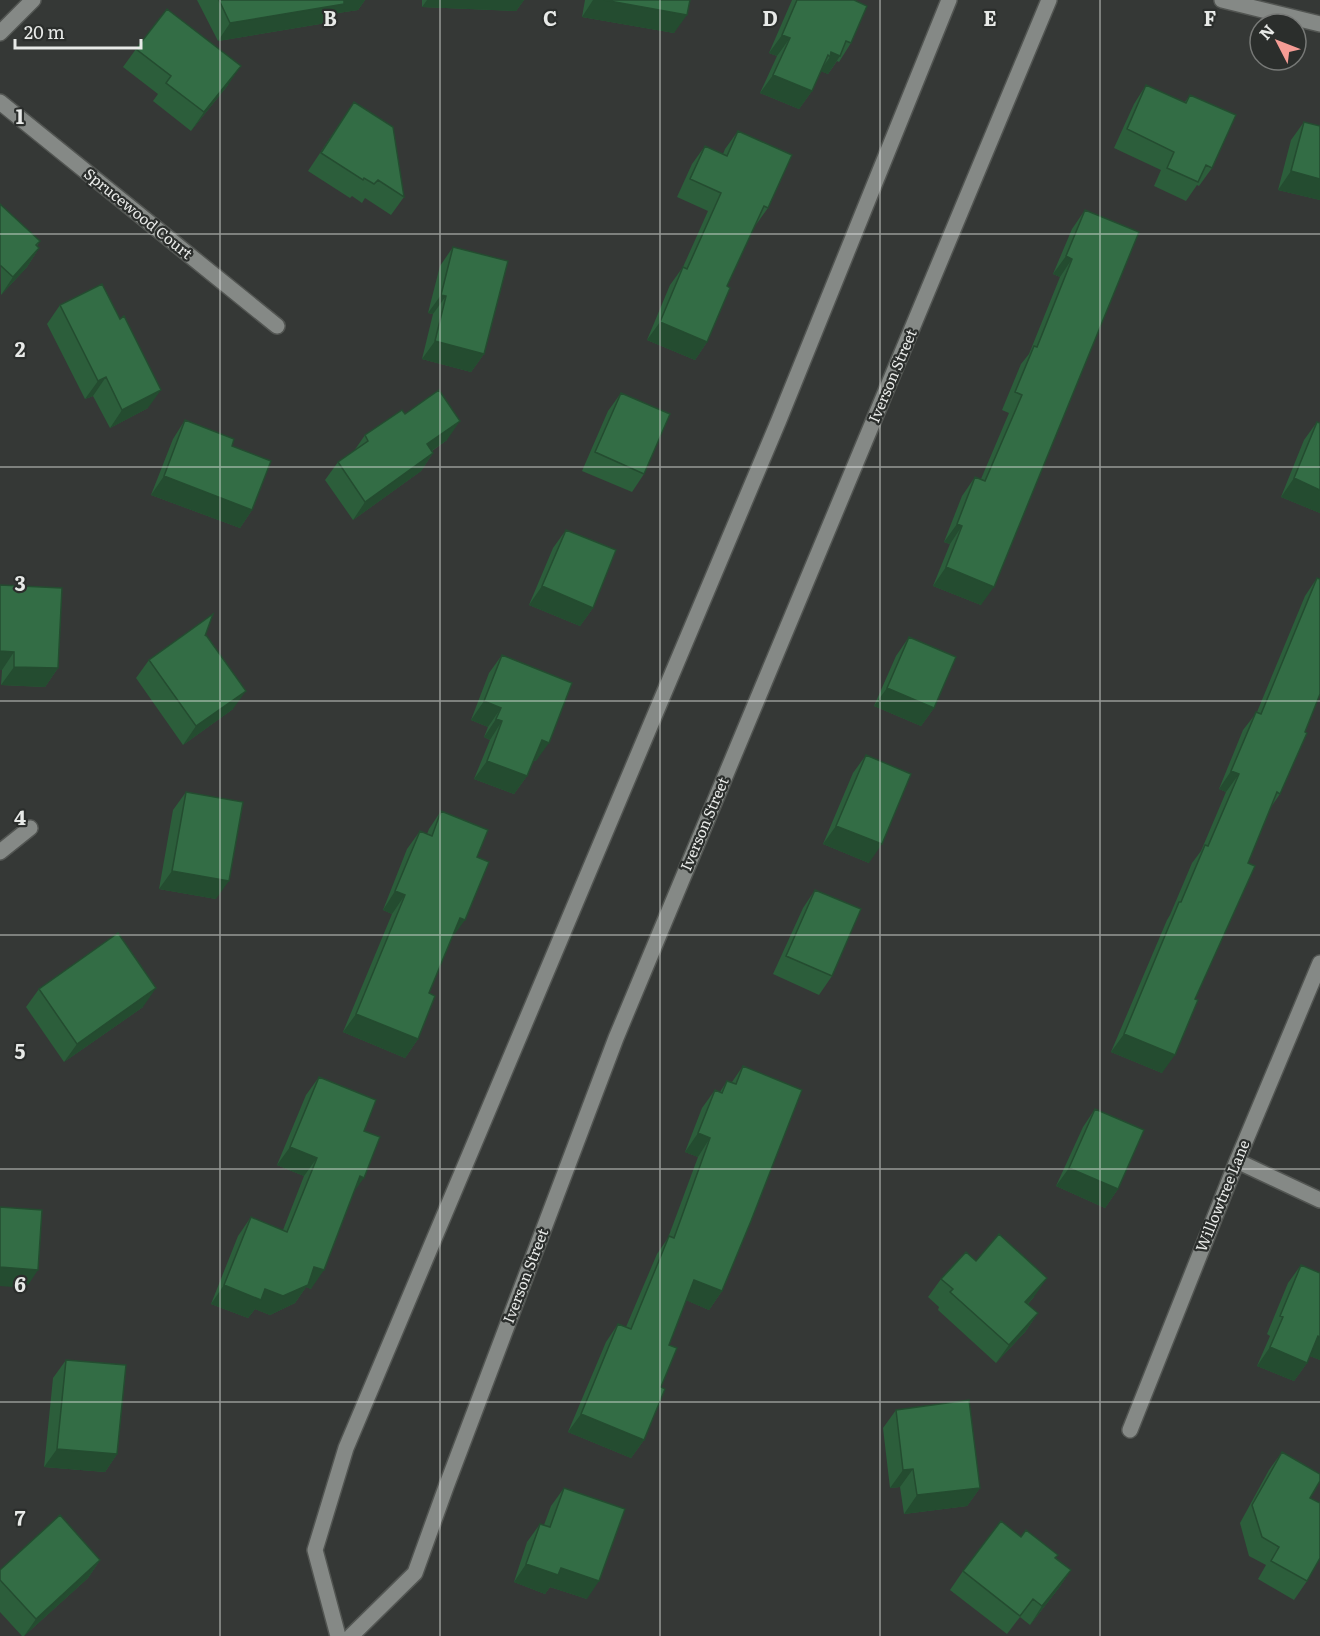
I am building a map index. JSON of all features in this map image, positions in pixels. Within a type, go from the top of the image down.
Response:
[{"type":"street","points":[[0,33],[33,0]]},
{"type":"street","points":[[338,1636],[315,1550],[346,1448],[779,420],[949,0]]},
{"type":"street","name":"Iverson Street","points":[[351,1636],[415,1573],[616,1038],[1049,0]]},
{"type":"street","points":[[1222,0],[1320,24]]},
{"type":"street","name":"Sprucewood Court","points":[[0,102],[277,326]]},
{"type":"street","points":[[0,852],[30,828]]},
{"type":"street","name":"Willowtree Lane","points":[[1130,1430],[1237,1161],[1320,963]]},
{"type":"street","points":[[1237,1161],[1320,1200]]},
{"type":"building","points":[[219,0],[344,0],[344,4],[230,23]]},
{"type":"building","points":[[604,0],[690,0],[687,15]]},
{"type":"building","points":[[797,0],[854,0],[867,6],[851,43],[846,41],[840,56],[831,52],[830,57],[828,55],[812,91],[773,75],[790,38],[782,35]]},
{"type":"building","points":[[167,9],[241,66],[204,112],[166,83],[171,76],[136,49]]},
{"type":"building","points":[[1146,85],[1186,103],[1190,95],[1236,115],[1212,168],[1206,165],[1198,182],[1167,168],[1174,152],[1127,129]]},
{"type":"building","points":[[354,102],[393,127],[404,197],[378,180],[374,184],[364,178],[363,180],[321,153]]},
{"type":"building","points":[[1304,122],[1320,126],[1320,179],[1291,171]]},
{"type":"building","points":[[738,131],[792,155],[768,208],[764,206],[727,286],[730,288],[707,342],[660,322],[683,267],[687,269],[721,193],[690,179],[705,146],[727,156]]},
{"type":"building","points":[[0,204],[40,241],[36,245],[39,248],[13,277],[0,265]]},
{"type":"building","points":[[1085,210],[1139,232],[994,587],[946,567],[962,526],[957,524],[975,477],[985,481],[1022,395],[1015,392],[1034,346],[1037,347],[1072,259],[1066,256]]},
{"type":"building","points":[[453,247],[508,261],[484,354],[435,341],[446,296],[441,295]]},
{"type":"building","points":[[102,284],[120,319],[124,316],[161,390],[122,410],[106,377],[98,381],[60,305]]},
{"type":"building","points":[[439,390],[460,421],[427,444],[433,453],[365,502],[338,462],[368,441],[365,435],[402,410],[405,414]]},
{"type":"building","points":[[621,393],[670,414],[644,474],[595,452]]},
{"type":"building","points":[[185,420],[234,439],[232,446],[271,461],[252,510],[164,476]]},
{"type":"building","points":[[1317,422],[1320,423],[1320,490],[1294,478]]},
{"type":"building","points":[[566,530],[616,550],[593,608],[542,586]]},
{"type":"building","points":[[1317,578],[1320,579],[1320,694],[1305,732],[1307,733],[1280,794],[1277,792],[1248,863],[1255,866],[1195,999],[1198,1000],[1175,1055],[1124,1034],[1179,902],[1181,902],[1205,845],[1208,846],[1239,774],[1231,771],[1256,712],[1261,714]]},
{"type":"building","points":[[0,585],[62,588],[58,668],[14,667],[14,652],[0,651]]},
{"type":"building","points":[[213,614],[205,636],[246,691],[196,726],[149,660]]},
{"type":"building","points":[[909,637],[956,657],[934,708],[887,688]]},
{"type":"building","points":[[502,655],[572,683],[549,743],[542,740],[527,776],[487,761],[502,721],[496,719],[501,708],[484,701]]},
{"type":"building","points":[[866,755],[911,774],[882,844],[836,826]]},
{"type":"building","points":[[186,792],[243,802],[229,881],[172,871]]},
{"type":"building","points":[[441,811],[488,830],[477,857],[489,862],[465,920],[460,918],[429,993],[435,996],[418,1039],[356,1014],[405,895],[395,891],[420,831],[432,836]]},
{"type":"building","points":[[815,890],[861,909],[832,976],[786,956]]},
{"type":"building","points":[[118,933],[156,988],[77,1044],[39,989]]},
{"type":"building","points":[[743,1066],[802,1090],[722,1291],[694,1280],[669,1345],[677,1348],[661,1387],[665,1389],[644,1440],[581,1414],[618,1324],[631,1329],[669,1236],[674,1238],[710,1138],[698,1133],[715,1090],[722,1093],[727,1081],[736,1084]]},
{"type":"building","points":[[319,1077],[376,1100],[364,1131],[380,1137],[364,1178],[360,1176],[324,1270],[314,1267],[308,1285],[283,1296],[265,1289],[261,1300],[224,1285],[251,1217],[287,1232],[317,1158],[290,1147]]},
{"type":"building","points":[[1095,1109],[1144,1130],[1118,1189],[1069,1168]]},
{"type":"building","points":[[0,1207],[42,1210],[38,1270],[0,1267]]},
{"type":"building","points":[[999,1234],[1047,1278],[1025,1302],[1038,1313],[1009,1345],[950,1292],[953,1289],[941,1279],[966,1252],[976,1261]]},
{"type":"building","points":[[1301,1265],[1320,1273],[1320,1337],[1318,1336],[1307,1363],[1270,1347]]},
{"type":"building","points":[[66,1360],[126,1365],[117,1454],[57,1449]]},
{"type":"building","points":[[969,1400],[980,1488],[917,1495],[913,1469],[903,1470],[896,1410]]},
{"type":"building","points":[[1282,1452],[1320,1474],[1320,1481],[1310,1498],[1320,1503],[1320,1558],[1307,1581],[1271,1561],[1279,1547],[1262,1537],[1252,1505]]},
{"type":"building","points":[[564,1488],[625,1509],[599,1581],[561,1568],[558,1575],[526,1564],[540,1524],[550,1527]]},
{"type":"building","points":[[60,1515],[100,1560],[36,1619],[0,1580],[0,1570]]},
{"type":"building","points":[[1001,1521],[1021,1537],[1026,1530],[1058,1555],[1055,1558],[1071,1570],[1042,1606],[1033,1599],[1020,1616],[963,1571]]}]
